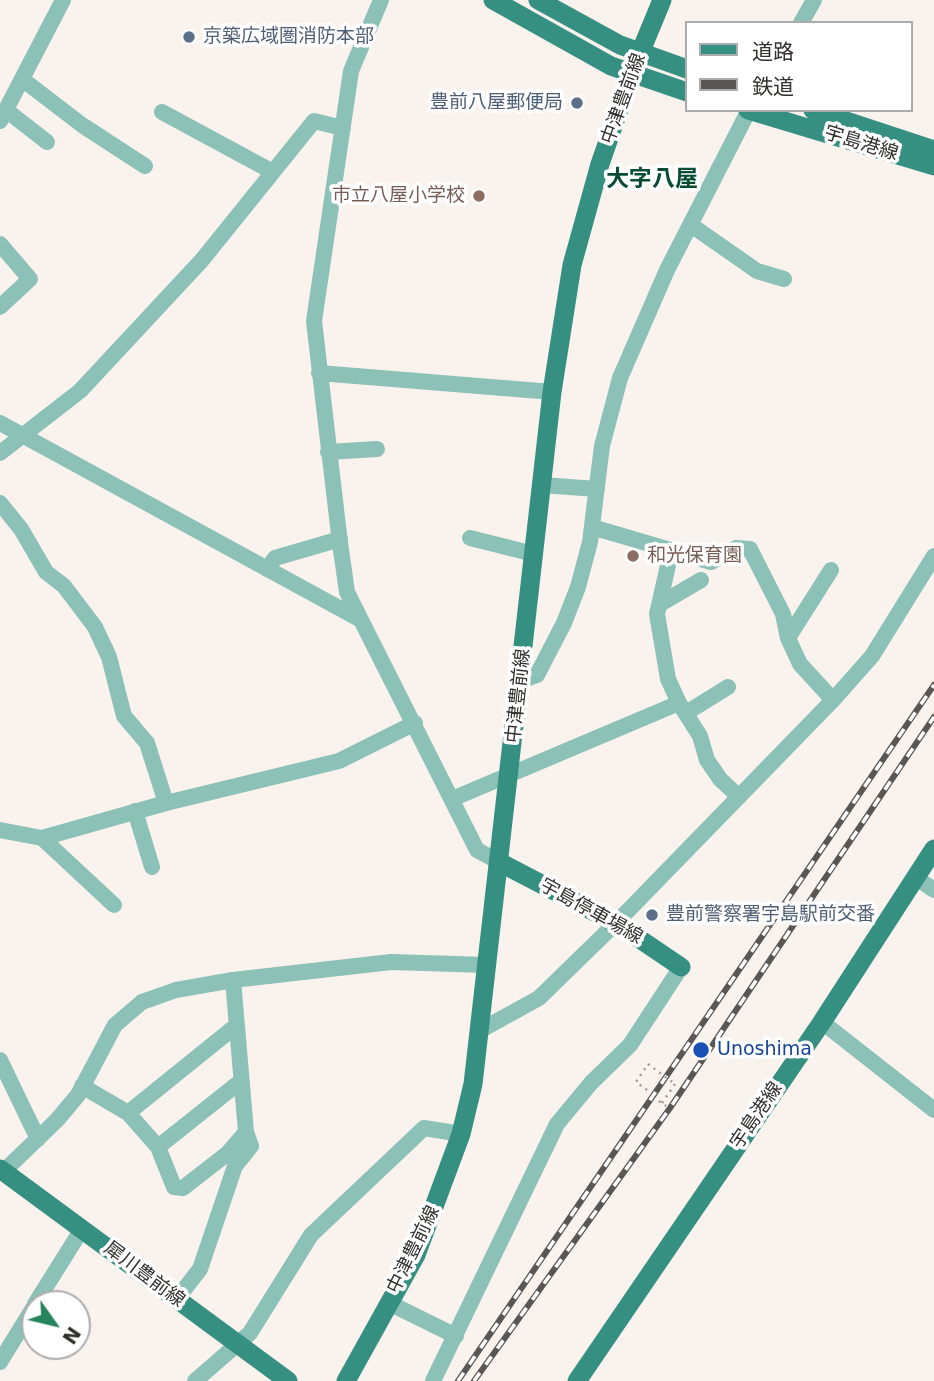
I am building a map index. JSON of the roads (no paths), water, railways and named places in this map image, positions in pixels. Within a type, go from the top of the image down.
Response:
[{"type":"main road","points":[[493,0],[631,75],[685,91]]},
{"type":"main road","points":[[538,0],[640,54],[685,68]]},
{"type":"main road","name":"中津豊前線","points":[[346,1381],[421,1245],[461,1134],[481,1030],[552,392],[572,265],[600,164],[631,75],[662,0]]},
{"type":"main road","name":"宇島港線","points":[[757,112],[934,149]]},
{"type":"main road","name":"宇島港線","points":[[816,112],[851,132],[934,166]]},
{"type":"main road","points":[[851,132],[934,136]]},
{"type":"main road","points":[[851,132],[911,172],[934,179]]},
{"type":"main road","name":"宇島港線","points":[[577,1381],[822,1022],[934,849]]},
{"type":"main road","name":"宇島停車場線","points":[[499,862],[616,923],[681,967]]},
{"type":"main road","name":"犀川豊前線","points":[[2,1170],[288,1381]]},
{"type":"street","points":[[47,142],[3,116],[64,0]]},
{"type":"street","points":[[381,0],[351,71],[314,321],[318,373],[347,592],[477,850],[499,862]]},
{"type":"street","points":[[802,21],[814,0]]},
{"type":"street","points":[[22,79],[82,125],[145,166]]},
{"type":"street","points":[[162,112],[273,172]]},
{"type":"street","points":[[520,681],[537,675],[564,623],[582,574],[609,414],[620,378],[667,270],[747,112]]},
{"type":"street","points":[[0,453],[80,391],[202,260],[314,121],[343,128]]},
{"type":"street","points":[[691,225],[757,271],[784,279]]},
{"type":"street","points":[[0,244],[30,279],[0,307]]},
{"type":"street","points":[[318,373],[552,392]]},
{"type":"street","points":[[0,424],[361,620]]},
{"type":"street","points":[[328,452],[377,449]]},
{"type":"street","points":[[542,485],[597,489]]},
{"type":"street","points":[[0,503],[21,529],[46,572],[64,586],[95,627],[109,657],[124,716],[147,743],[166,803]]},
{"type":"street","points":[[592,527],[710,562],[736,548],[750,550],[783,614],[788,638],[800,664],[833,700]]},
{"type":"street","points":[[470,538],[534,554]]},
{"type":"street","points":[[267,569],[275,558],[340,539]]},
{"type":"street","points":[[671,552],[657,614],[668,679],[700,736],[707,760],[720,779],[739,797]]},
{"type":"street","points":[[481,1030],[539,998],[616,923],[833,700],[872,656],[934,556]]},
{"type":"street","points":[[788,638],[831,570]]},
{"type":"street","points":[[660,604],[701,580]]},
{"type":"street","points":[[452,799],[682,708],[728,687]]},
{"type":"street","points":[[0,830],[42,838],[135,811],[339,761],[415,723]]},
{"type":"street","points":[[135,811],[152,867]]},
{"type":"street","points":[[42,838],[114,905]]},
{"type":"street","points":[[915,877],[934,890]]},
{"type":"street","points":[[2,1170],[57,1121],[82,1086],[115,1025],[142,1002],[176,990],[233,980],[391,962],[488,965]]},
{"type":"street","points":[[433,1381],[557,1124],[592,1083],[630,1045],[681,967]]},
{"type":"street","points":[[176,1300],[200,1269],[235,1166],[251,1146],[246,1132],[233,980]]},
{"type":"street","points":[[822,1022],[934,1110]]},
{"type":"street","points":[[128,1113],[237,1024]]},
{"type":"street","points":[[0,1060],[38,1139]]},
{"type":"street","points":[[158,1147],[242,1081]]},
{"type":"street","points":[[82,1086],[128,1113],[158,1147],[174,1187],[183,1188],[228,1153],[246,1132]]},
{"type":"street","points":[[195,1381],[240,1345],[302,1247],[322,1223],[424,1128],[461,1134]]},
{"type":"street","points":[[44,1290],[82,1229]]},
{"type":"street","points":[[389,1303],[456,1336]]},
{"type":"street","points":[[0,1362],[21,1327]]},
{"type":"railway","points":[[458,1381],[934,685]]},
{"type":"railway","points":[[474,1381],[670,1108],[934,717]]},
{"type":"place","name":"京築広域圏消防本部","points":[[189,37]]},
{"type":"place","name":"豊前八屋郵便局","points":[[577,103]]},
{"type":"place","name":"市立八屋小学校","points":[[479,196]]},
{"type":"place","name":"和光保育園","points":[[633,556]]},
{"type":"place","name":"豊前警察署宇島駅前交番","points":[[652,915]]},
{"type":"place","name":"Unoshima","points":[[701,1050]]},
{"type":"district","name":"大字八屋","points":[[652,180]]}]
